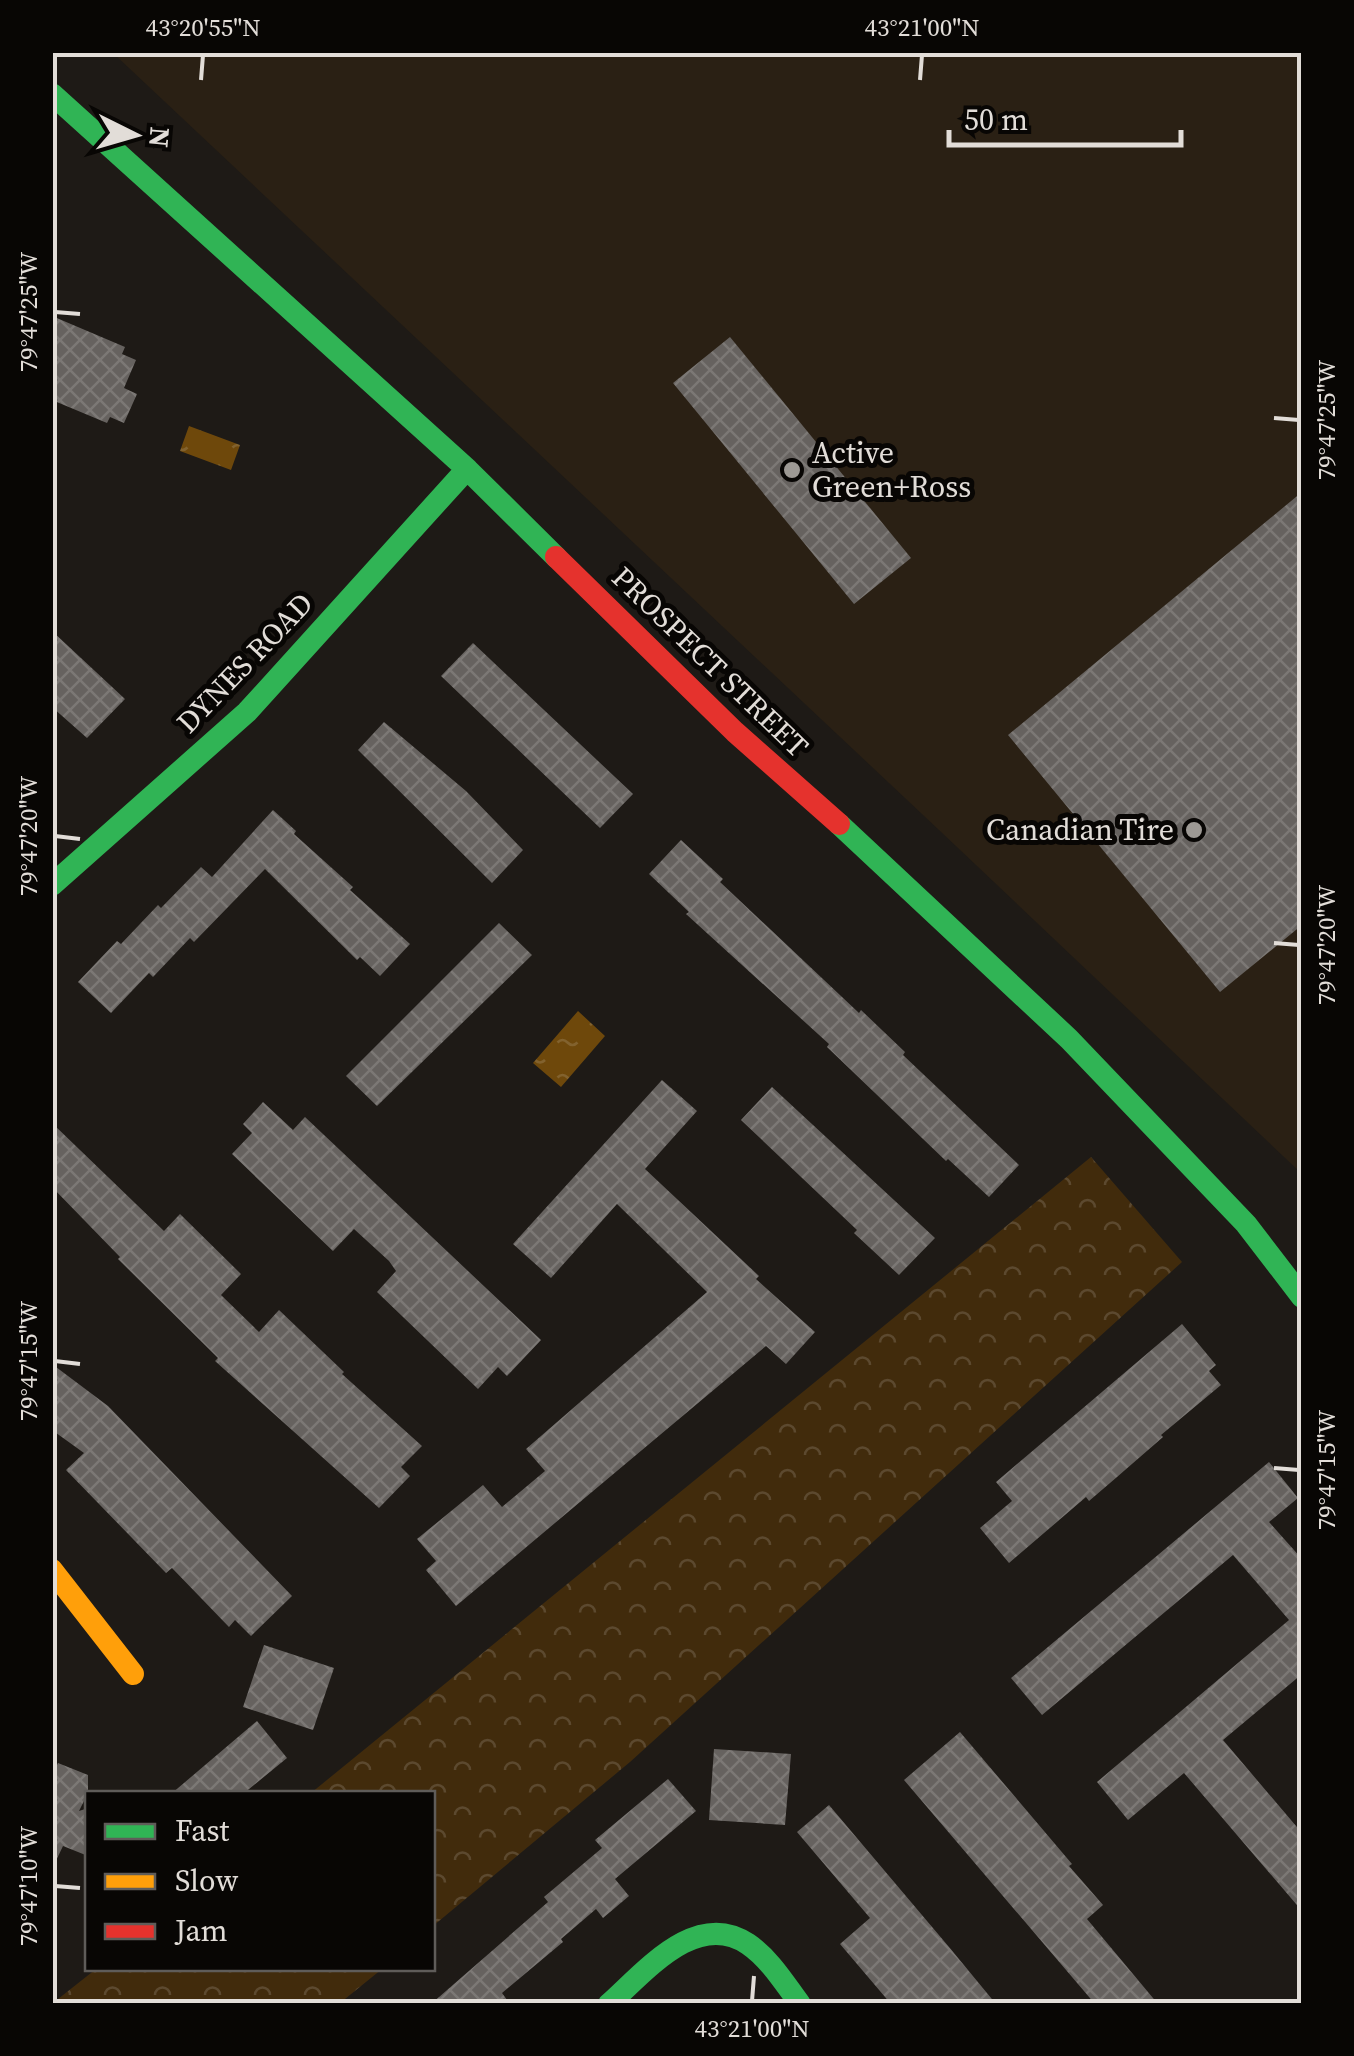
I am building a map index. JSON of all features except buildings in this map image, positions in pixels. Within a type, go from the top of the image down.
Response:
[{"type":"street","name":"PROSPECT STREET","points":[[52,94],[467,469],[734,732],[882,862],[1069,1039],[1246,1224],[1302,1297]]},
{"type":"street","name":"DYNES ROAD","points":[[52,885],[246,712],[467,469]]},
{"type":"street","points":[[52,1570],[133,1674]]},
{"type":"street","points":[[609,2004],[686,1938],[706,1932],[746,1941],[800,2004]]},
{"type":"shaded area","points":[[113,53],[1301,53],[1301,1173],[939,830]]},
{"type":"green space","points":[[1091,1157],[1182,1262],[630,1762],[435,1924],[435,1791],[313,1791]]},
{"type":"green space","points":[[93,1971],[380,1971],[340,2003],[53,2003]]},
{"type":"water","points":[[189,426],[240,445],[231,470],[180,451]]},
{"type":"water","points":[[578,1011],[605,1036],[561,1087],[533,1063]]},
{"type":"traffic: fast","points":[[52,94],[467,469],[556,557]]},
{"type":"traffic: fast","points":[[52,885],[247,712],[467,469]]},
{"type":"traffic: fast","points":[[839,824],[1069,1039],[1246,1224],[1302,1297]]},
{"type":"traffic: fast","points":[[609,2004],[672,1949],[709,1934],[729,1935],[756,1950],[800,2004]]},
{"type":"traffic: slow","points":[[52,1570],[133,1674]]},
{"type":"traffic: jam","points":[[556,557],[735,732],[839,824]]},
{"type":"place","name":"Active Green+Ross","points":[[792,470]]},
{"type":"place","name":"Canadian Tire","points":[[1194,830]]}]
